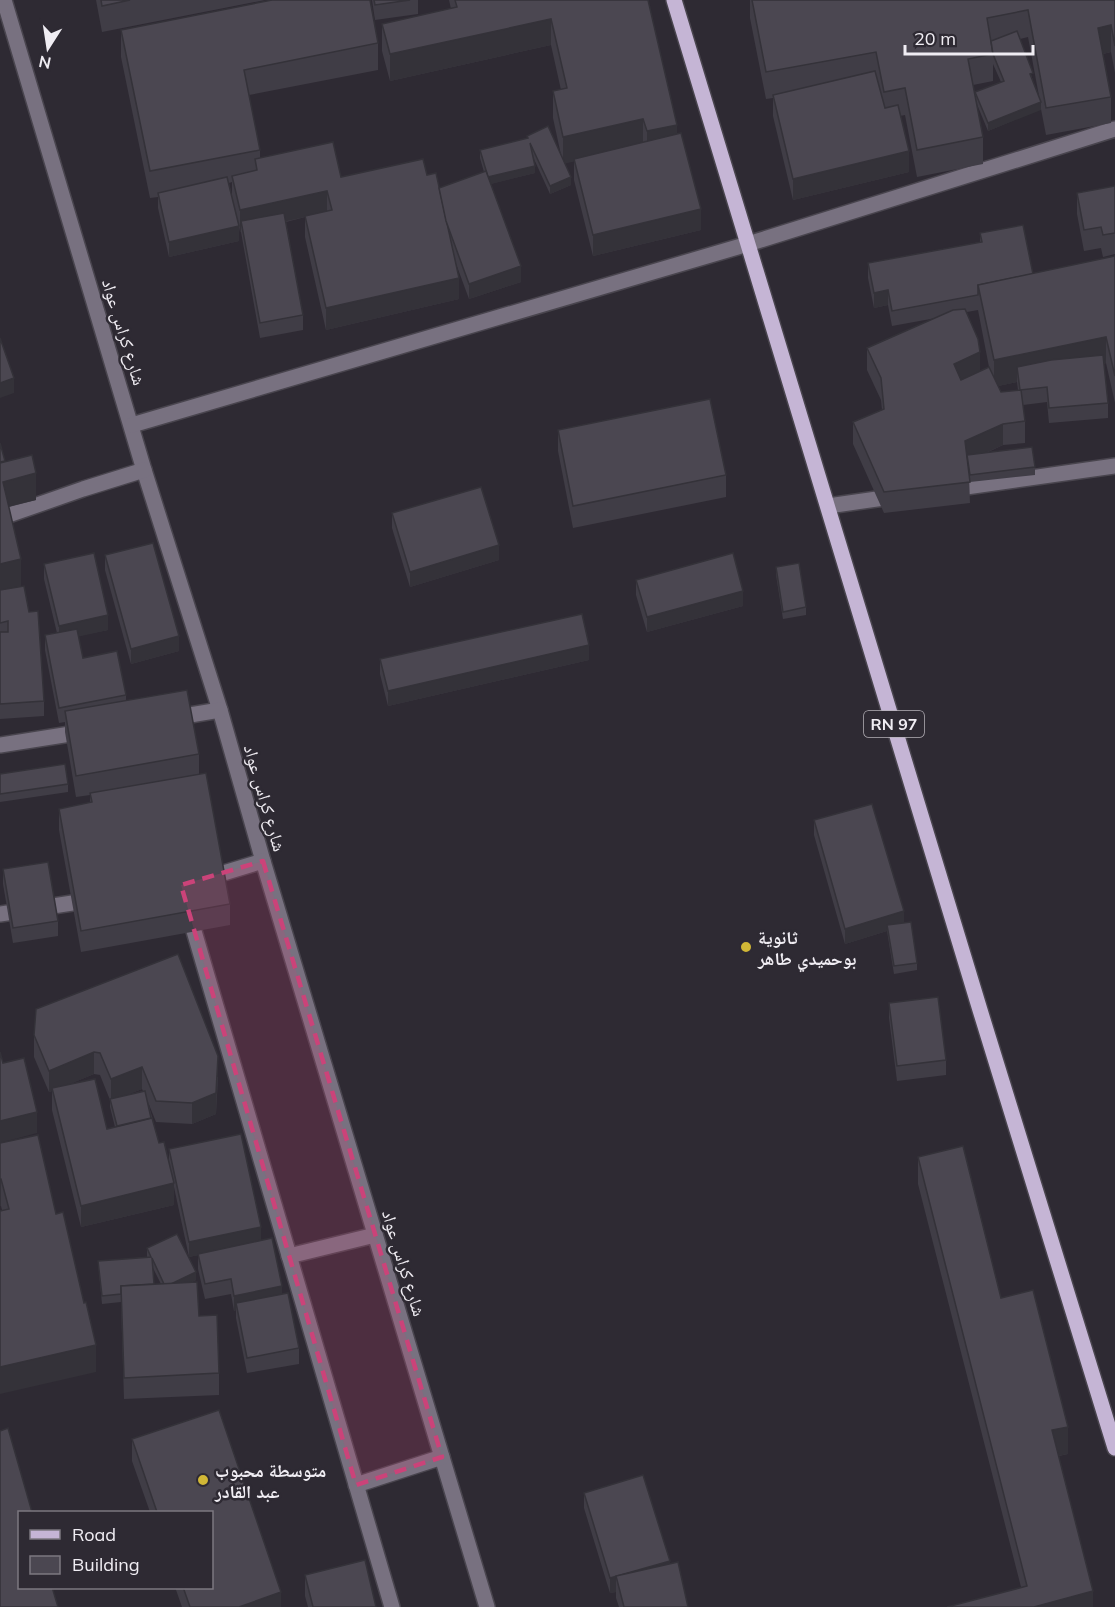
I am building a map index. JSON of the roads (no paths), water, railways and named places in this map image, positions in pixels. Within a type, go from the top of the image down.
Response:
[{"type":"main road","name":"RN 97","points":[[674,0],[1115,1448]]},
{"type":"street","name":"شارع كراس عواد","points":[[4,0],[144,470],[220,710],[262,861],[487,1607]]},
{"type":"street","points":[[132,425],[748,244],[1115,129]]},
{"type":"street","points":[[943,490],[1115,466]]},
{"type":"street","points":[[0,518],[144,470]]},
{"type":"street","points":[[828,506],[908,495]]},
{"type":"street","points":[[162,719],[220,710]]},
{"type":"street","points":[[0,745],[93,730]]},
{"type":"street","points":[[191,882],[262,861]]},
{"type":"street","points":[[184,897],[392,1607]]},
{"type":"street","points":[[0,914],[102,898]]},
{"type":"street","points":[[289,1256],[375,1235]]},
{"type":"street","points":[[356,1485],[442,1457]]},
{"type":"place","name":"ثانوية بوحميدي طاهر","points":[[746,947]]},
{"type":"place","name":"متوسطة محبوب عبد القادر","points":[[203,1480]]}]
